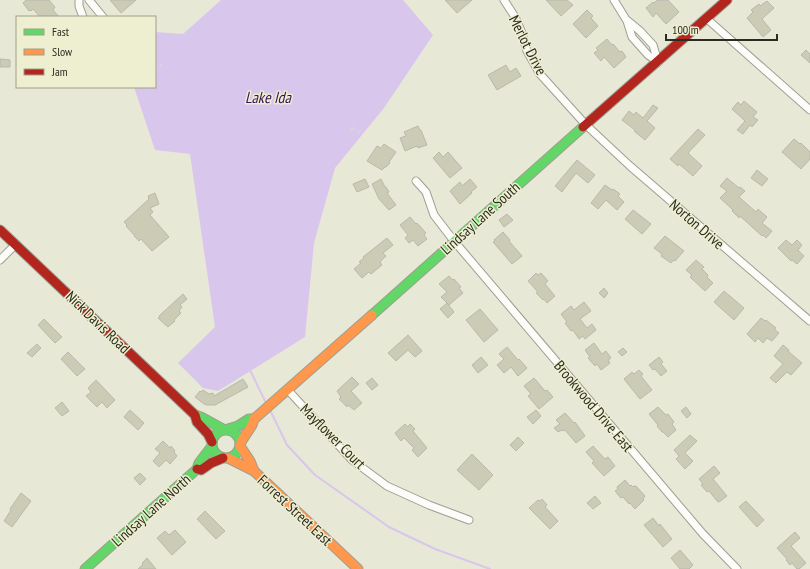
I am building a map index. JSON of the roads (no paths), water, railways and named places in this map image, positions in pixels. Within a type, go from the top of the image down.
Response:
[{"type":"street","points":[[79,0],[79,6],[83,16]]},
{"type":"street","points":[[89,0],[102,16]]},
{"type":"street","name":"Merlot Drive","points":[[504,0],[515,17],[527,51],[540,74],[586,125]]},
{"type":"street","points":[[614,0],[627,21],[632,37],[648,55],[658,62]]},
{"type":"street","name":"Lindsay Lane South","points":[[240,444],[254,419],[727,0]]},
{"type":"street","points":[[706,18],[810,110]]},
{"type":"street","name":"Norton Drive","points":[[586,125],[630,166],[810,321]]},
{"type":"street","name":"Brookwood Drive East","points":[[416,181],[426,192],[434,215],[454,241],[698,528],[737,569]]},
{"type":"street","name":"Nick Davis Road","points":[[0,230],[195,415],[198,422],[208,434],[212,444]]},
{"type":"street","points":[[0,260],[16,244]]},
{"type":"street","name":"Mayflower Court","points":[[288,389],[352,460],[387,486],[429,505],[469,520]]},
{"type":"street","name":"Nick Davis Road","points":[[195,415],[226,429]]},
{"type":"street","points":[[226,458],[219,456],[216,453],[212,444],[215,434],[219,431],[238,426],[249,419],[254,419]]},
{"type":"street","points":[[226,429],[237,434],[245,454],[253,465],[254,471]]},
{"type":"street","name":"Lindsay Lane North","points":[[85,569],[196,469],[198,463],[212,444]]},
{"type":"street","points":[[196,469],[201,470],[211,463],[236,454],[240,444]]},
{"type":"street","name":"Forrest Street East","points":[[226,458],[254,471],[358,569]]},
{"type":"water","name":"Lake Ida","points":[[221,0],[403,0],[433,35],[384,108],[335,168],[314,243],[305,337],[218,391],[203,388],[178,363],[215,327],[190,154],[155,150],[134,88],[156,88],[156,32],[183,34]]},
{"type":"waterway","points":[[250,370],[266,403]]},
{"type":"waterway","points":[[270,410],[287,445],[315,475],[389,527],[435,549],[490,569]]}]
